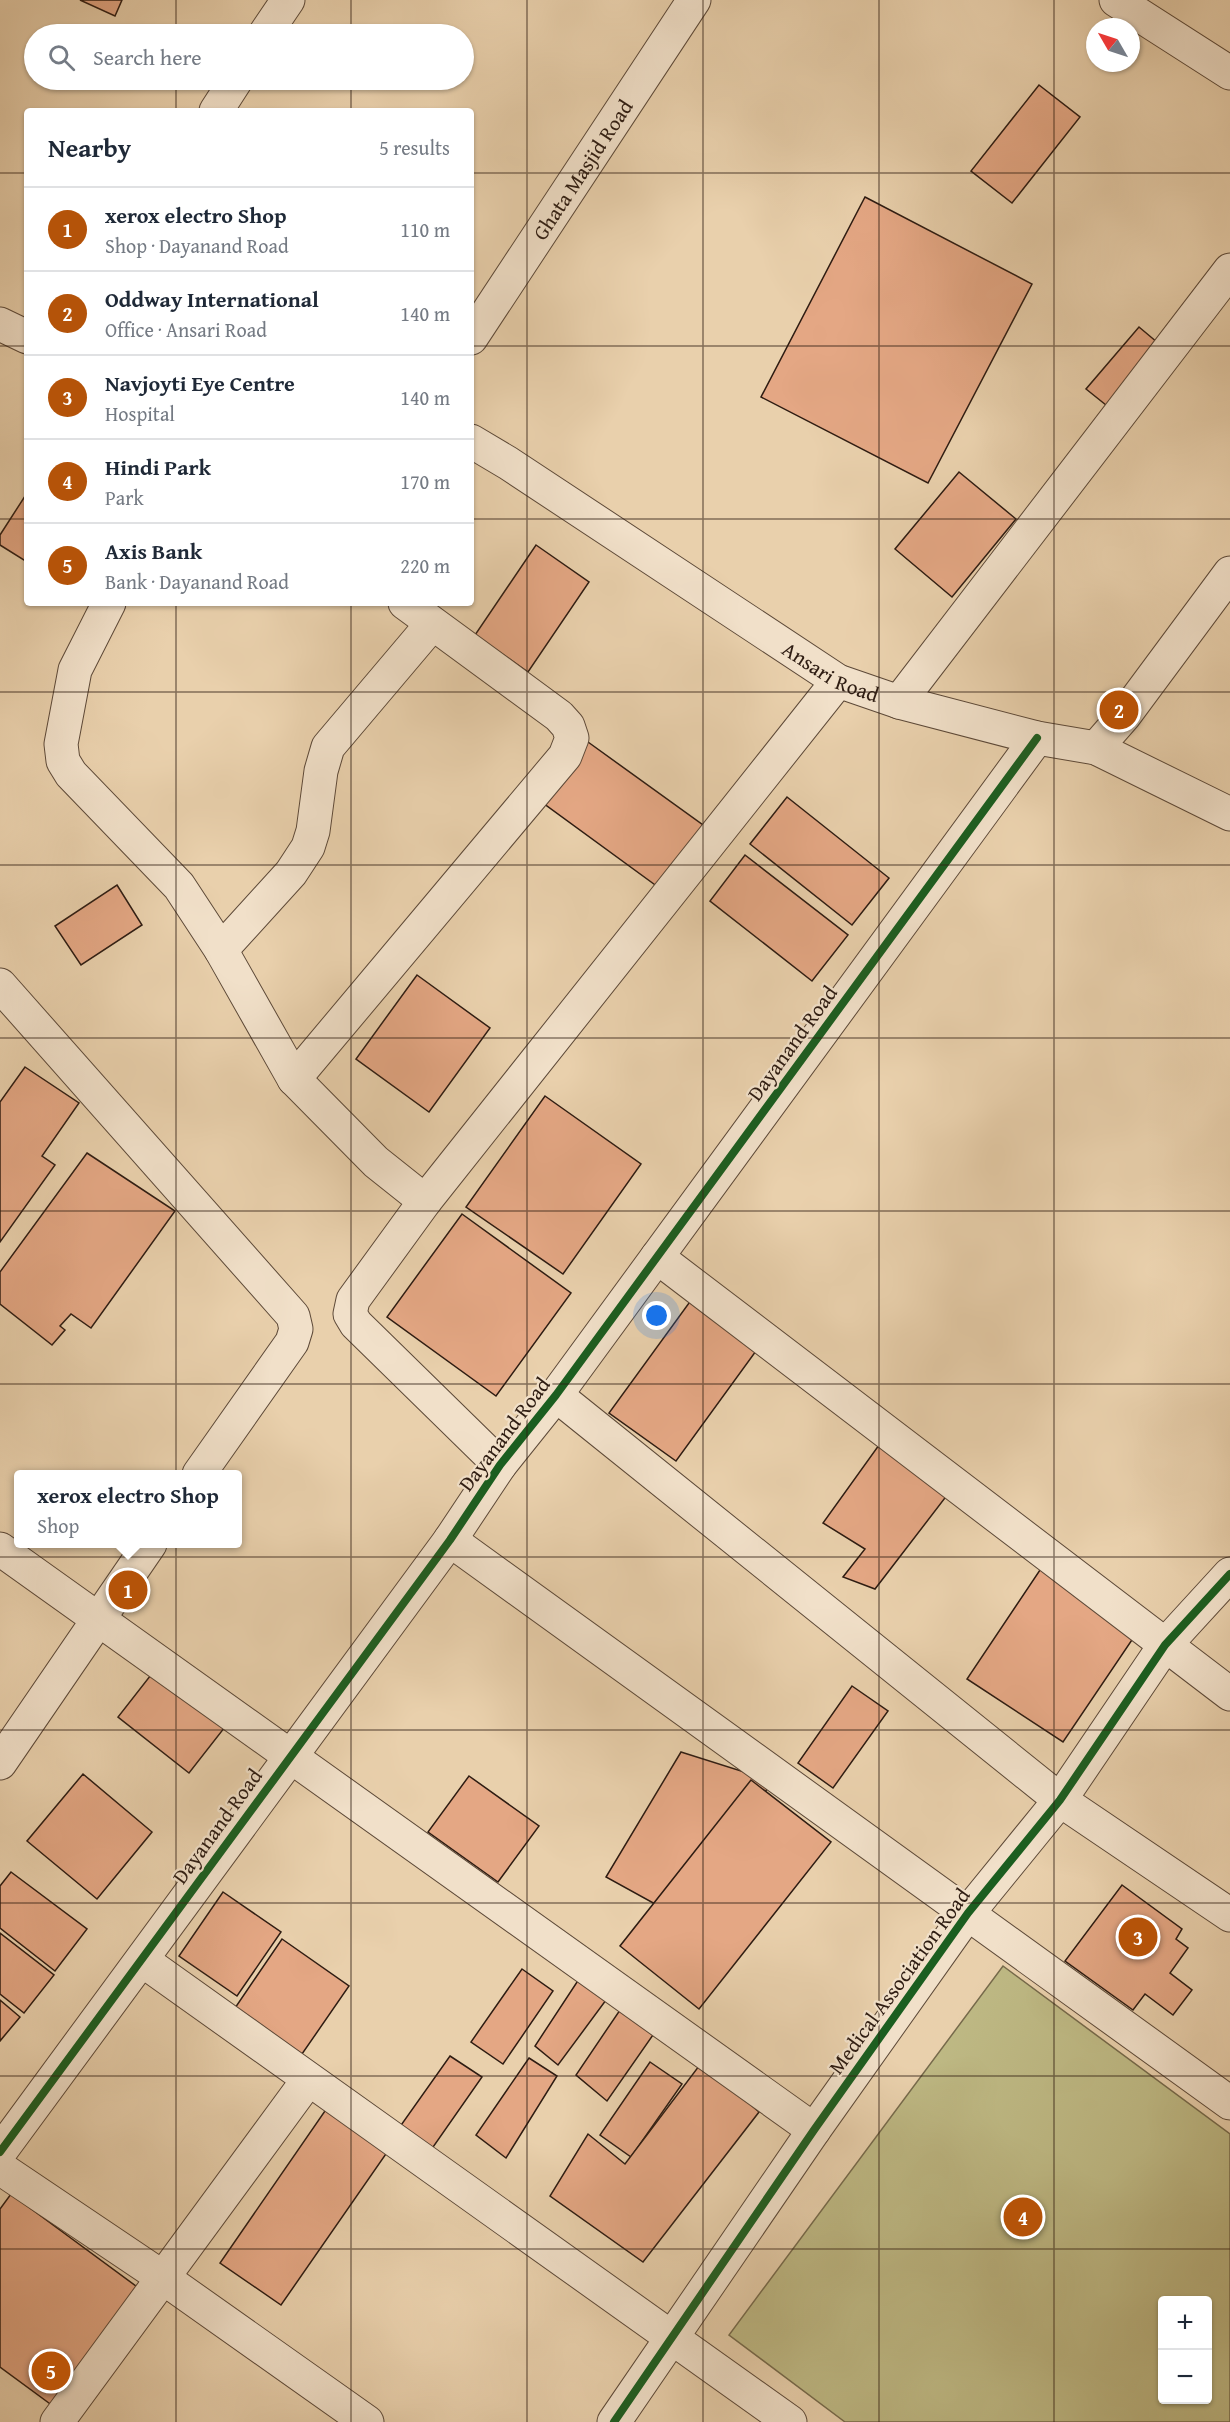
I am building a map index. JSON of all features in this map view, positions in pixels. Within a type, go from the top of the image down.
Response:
[{"type":"street","points":[[272,24],[288,0]]},
{"type":"street","name":"Ghata Masjid Road","points":[[474,333],[694,0]]},
{"type":"street","points":[[1116,0],[1230,73]]},
{"type":"street","points":[[218,108],[230,90]]},
{"type":"street","points":[[899,702],[1230,270]]},
{"type":"street","points":[[0,324],[24,336]]},
{"type":"street","name":"Ansari Road","points":[[474,443],[838,681],[899,702],[1037,738],[1096,748],[1227,807]]},
{"type":"street","points":[[1096,748],[1125,716],[1230,573]]},
{"type":"street","points":[[107,606],[75,670],[61,744],[63,761],[71,774],[179,886],[221,950],[294,1079],[376,1162],[425,1201]]},
{"type":"street","points":[[294,1079],[565,756],[572,738],[568,726],[559,716],[409,606]]},
{"type":"street","points":[[221,950],[291,873],[308,847],[313,831],[321,771],[328,747],[432,624]]},
{"type":"street","points":[[500,1465],[356,1324],[350,1314],[353,1300],[425,1201],[838,681]]},
{"type":"street","name":"Dayanand Road","points":[[0,2152],[450,1540],[500,1465],[556,1395],[1037,738]]},
{"type":"street","points":[[0,985],[293,1316],[296,1329],[292,1342],[202,1470]]},
{"type":"street","points":[[657,1257],[1230,1694]]},
{"type":"street","points":[[556,1395],[1060,1800],[1230,1916]]},
{"type":"street","points":[[450,1540],[1230,2103]]},
{"type":"street","points":[[0,1763],[147,1548]]},
{"type":"street","points":[[0,1549],[814,2130]]},
{"type":"street","name":"Medical Association Road","points":[[614,2422],[814,2130],[968,1913],[1060,1800],[1165,1645],[1230,1574]]},
{"type":"street","points":[[142,1960],[308,2080],[673,2336],[790,2422]]},
{"type":"street","points":[[57,2422],[308,2080]]},
{"type":"street","points":[[0,2168],[162,2277],[367,2422]]},
{"type":"shaded area","points":[[1003,1966],[1230,2134],[1230,2422],[845,2422],[729,2335]]},
{"type":"building","points":[[80,0],[122,0],[115,16]]},
{"type":"building","points":[[1039,85],[1080,117],[1012,203],[971,171]]},
{"type":"building","points":[[865,197],[1032,284],[928,483],[761,397]]},
{"type":"building","points":[[1139,327],[1164,348],[1111,409],[1086,389]]},
{"type":"building","points":[[959,472],[1016,519],[952,597],[895,549]]},
{"type":"building","points":[[24,498],[24,560],[0,545],[0,535]]},
{"type":"building","points":[[536,545],[589,582],[528,672],[475,635]]},
{"type":"building","points":[[588,742],[703,825],[658,887],[543,803]]},
{"type":"building","points":[[787,797],[889,878],[852,925],[750,844]]},
{"type":"building","points":[[745,855],[848,935],[812,981],[710,901]]},
{"type":"building","points":[[117,885],[142,925],[81,965],[55,926]]},
{"type":"building","points":[[417,975],[490,1028],[429,1112],[356,1059]]},
{"type":"building","points":[[25,1067],[79,1103],[42,1156],[55,1165],[0,1242],[0,1102]]},
{"type":"building","points":[[545,1096],[641,1164],[563,1274],[466,1207]]},
{"type":"building","points":[[87,1153],[175,1211],[91,1328],[71,1314],[60,1326],[65,1330],[52,1345],[0,1304],[0,1272]]},
{"type":"building","points":[[462,1214],[571,1293],[496,1396],[387,1317]]},
{"type":"building","points":[[697,1292],[764,1340],[676,1461],[609,1413]]},
{"type":"building","points":[[879,1445],[948,1494],[875,1589],[843,1577],[865,1549],[823,1523]]},
{"type":"building","points":[[1042,1567],[1138,1631],[1063,1742],[967,1679]]},
{"type":"building","points":[[154,1671],[225,1727],[189,1773],[118,1717]]},
{"type":"building","points":[[852,1686],[888,1711],[833,1788],[798,1763]]},
{"type":"building","points":[[681,1752],[773,1781],[675,1915],[606,1877]]},
{"type":"building","points":[[83,1774],[152,1832],[97,1899],[27,1841]]},
{"type":"building","points":[[469,1776],[539,1826],[498,1882],[428,1832]]},
{"type":"building","points":[[751,1780],[831,1842],[699,2009],[620,1946]]},
{"type":"building","points":[[11,1872],[87,1929],[55,1971],[0,1928],[0,1886]]},
{"type":"building","points":[[1122,1885],[1182,1929],[1176,1939],[1188,1948],[1170,1973],[1192,1990],[1173,2015],[1145,1994],[1133,2010],[1065,1961]]},
{"type":"building","points":[[223,1892],[281,1932],[237,1996],[179,1956]]},
{"type":"building","points":[[0,1933],[54,1975],[24,2013],[0,1994]]},
{"type":"building","points":[[282,1939],[349,1986],[302,2054],[235,2008]]},
{"type":"building","points":[[522,1969],[553,1991],[503,2064],[471,2042]]},
{"type":"building","points":[[579,1979],[609,1996],[558,2065],[535,2046]]},
{"type":"building","points":[[0,2000],[20,2017],[0,2041]]},
{"type":"building","points":[[620,2010],[653,2035],[607,2101],[576,2075]]},
{"type":"building","points":[[450,2056],[482,2077],[431,2150],[399,2128]]},
{"type":"building","points":[[529,2058],[557,2076],[506,2158],[476,2135]]},
{"type":"building","points":[[650,2062],[682,2084],[631,2157],[600,2135]]},
{"type":"building","points":[[702,2062],[759,2112],[643,2262],[550,2196],[588,2134],[625,2164]]},
{"type":"building","points":[[327,2108],[388,2151],[281,2305],[220,2263]]},
{"type":"building","points":[[11,2194],[140,2289],[53,2406],[0,2367],[0,2209]]},
{"type":"cycle path","points":[[0,2152],[450,1540],[500,1465],[556,1395],[1037,738]]},
{"type":"cycle path","points":[[614,2422],[814,2130],[968,1913],[1060,1800],[1165,1645],[1230,1574]]},
{"type":"place","name":"Oddway International","points":[[1119,710]]},
{"type":"place","name":"xerox electro Shop","points":[[128,1590]]},
{"type":"place","name":"Navjoyti Eye Centre","points":[[1138,1937]]},
{"type":"place","name":"Hindi Park","points":[[1023,2217]]},
{"type":"place","name":"Axis Bank","points":[[51,2371]]}]
